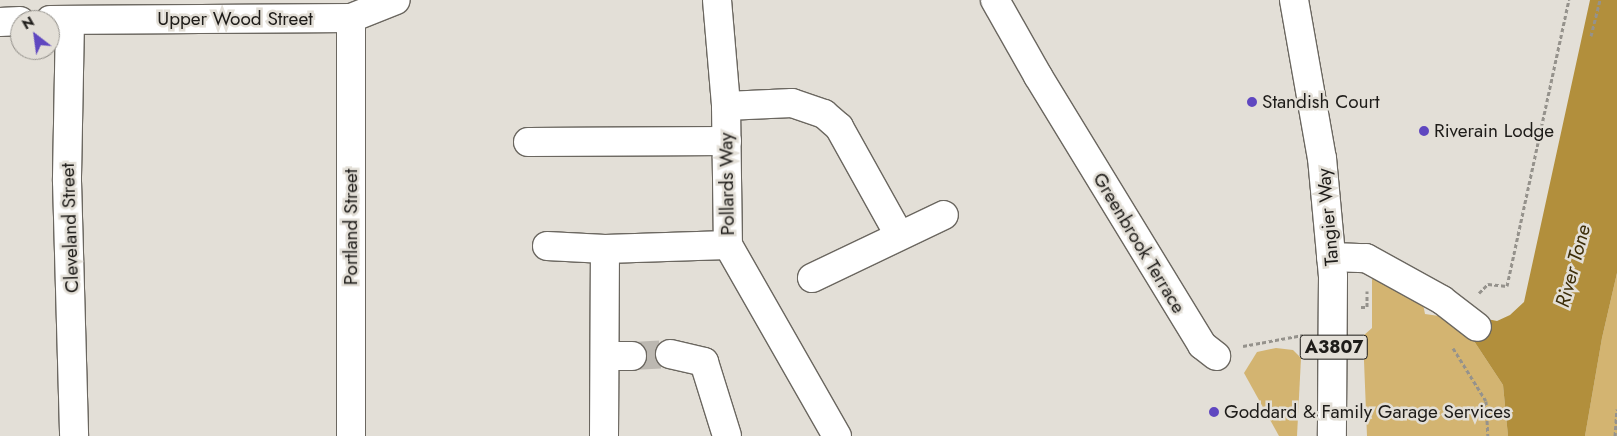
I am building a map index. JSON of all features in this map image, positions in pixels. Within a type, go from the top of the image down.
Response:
[{"type":"street","name":"Upper Wood Street","points":[[60,20],[351,18],[396,0]]},
{"type":"street","name":"Pollards Way","points":[[717,0],[726,106],[728,245],[837,436]]},
{"type":"street","name":"Greenbrook Terrace","points":[[995,0],[1038,76],[1202,345],[1216,356]]},
{"type":"street","name":"Tangier Way","points":[[1294,0],[1322,158],[1331,257],[1334,310],[1332,436]]},
{"type":"street","name":"Portland Street","points":[[351,18],[351,436]]},
{"type":"street","name":"Cleveland Street","points":[[60,20],[67,181],[74,436]]},
{"type":"street","points":[[726,106],[792,104],[824,114],[839,127],[899,236]]},
{"type":"street","points":[[528,142],[727,140]]},
{"type":"street","points":[[812,278],[944,215]]},
{"type":"street","points":[[547,246],[605,249],[728,245]]},
{"type":"street","points":[[604,436],[618,356],[605,249]]},
{"type":"street","points":[[1331,257],[1366,258],[1442,300],[1477,327]]},
{"type":"street","points":[[670,354],[704,362],[727,436]]},
{"type":"path","points":[[1475,296],[1488,284],[1508,286],[1569,0]]},
{"type":"path","points":[[1591,36],[1600,0]]},
{"type":"path","points":[[1216,356],[1251,343],[1304,335],[1305,326]]},
{"type":"path","points":[[1452,346],[1486,402],[1488,436]]},
{"type":"path","points":[[1615,436],[1617,409]]},
{"type":"shaded area","points":[[1617,273],[1617,436],[1585,436],[1602,338]]},
{"type":"shaded area","points":[[1372,277],[1421,294],[1425,314],[1453,318],[1472,338],[1503,385],[1508,436],[1367,436],[1363,336],[1372,328]]},
{"type":"shaded area","points":[[1276,348],[1293,350],[1301,358],[1297,436],[1279,436],[1244,373],[1257,352]]},
{"type":"water","name":"River Tone","points":[[1590,0],[1617,0],[1617,273],[1602,338],[1585,436],[1508,436],[1503,385],[1472,338],[1482,318],[1497,321],[1510,315],[1524,302]]},
{"type":"tunnel","points":[[632,356],[670,354]]},
{"type":"place","name":"Standish Court","points":[[1252,102]]},
{"type":"place","name":"Riverain Lodge","points":[[1424,131]]},
{"type":"place","name":"Goddard & Family Garage Services","points":[[1214,412]]}]
